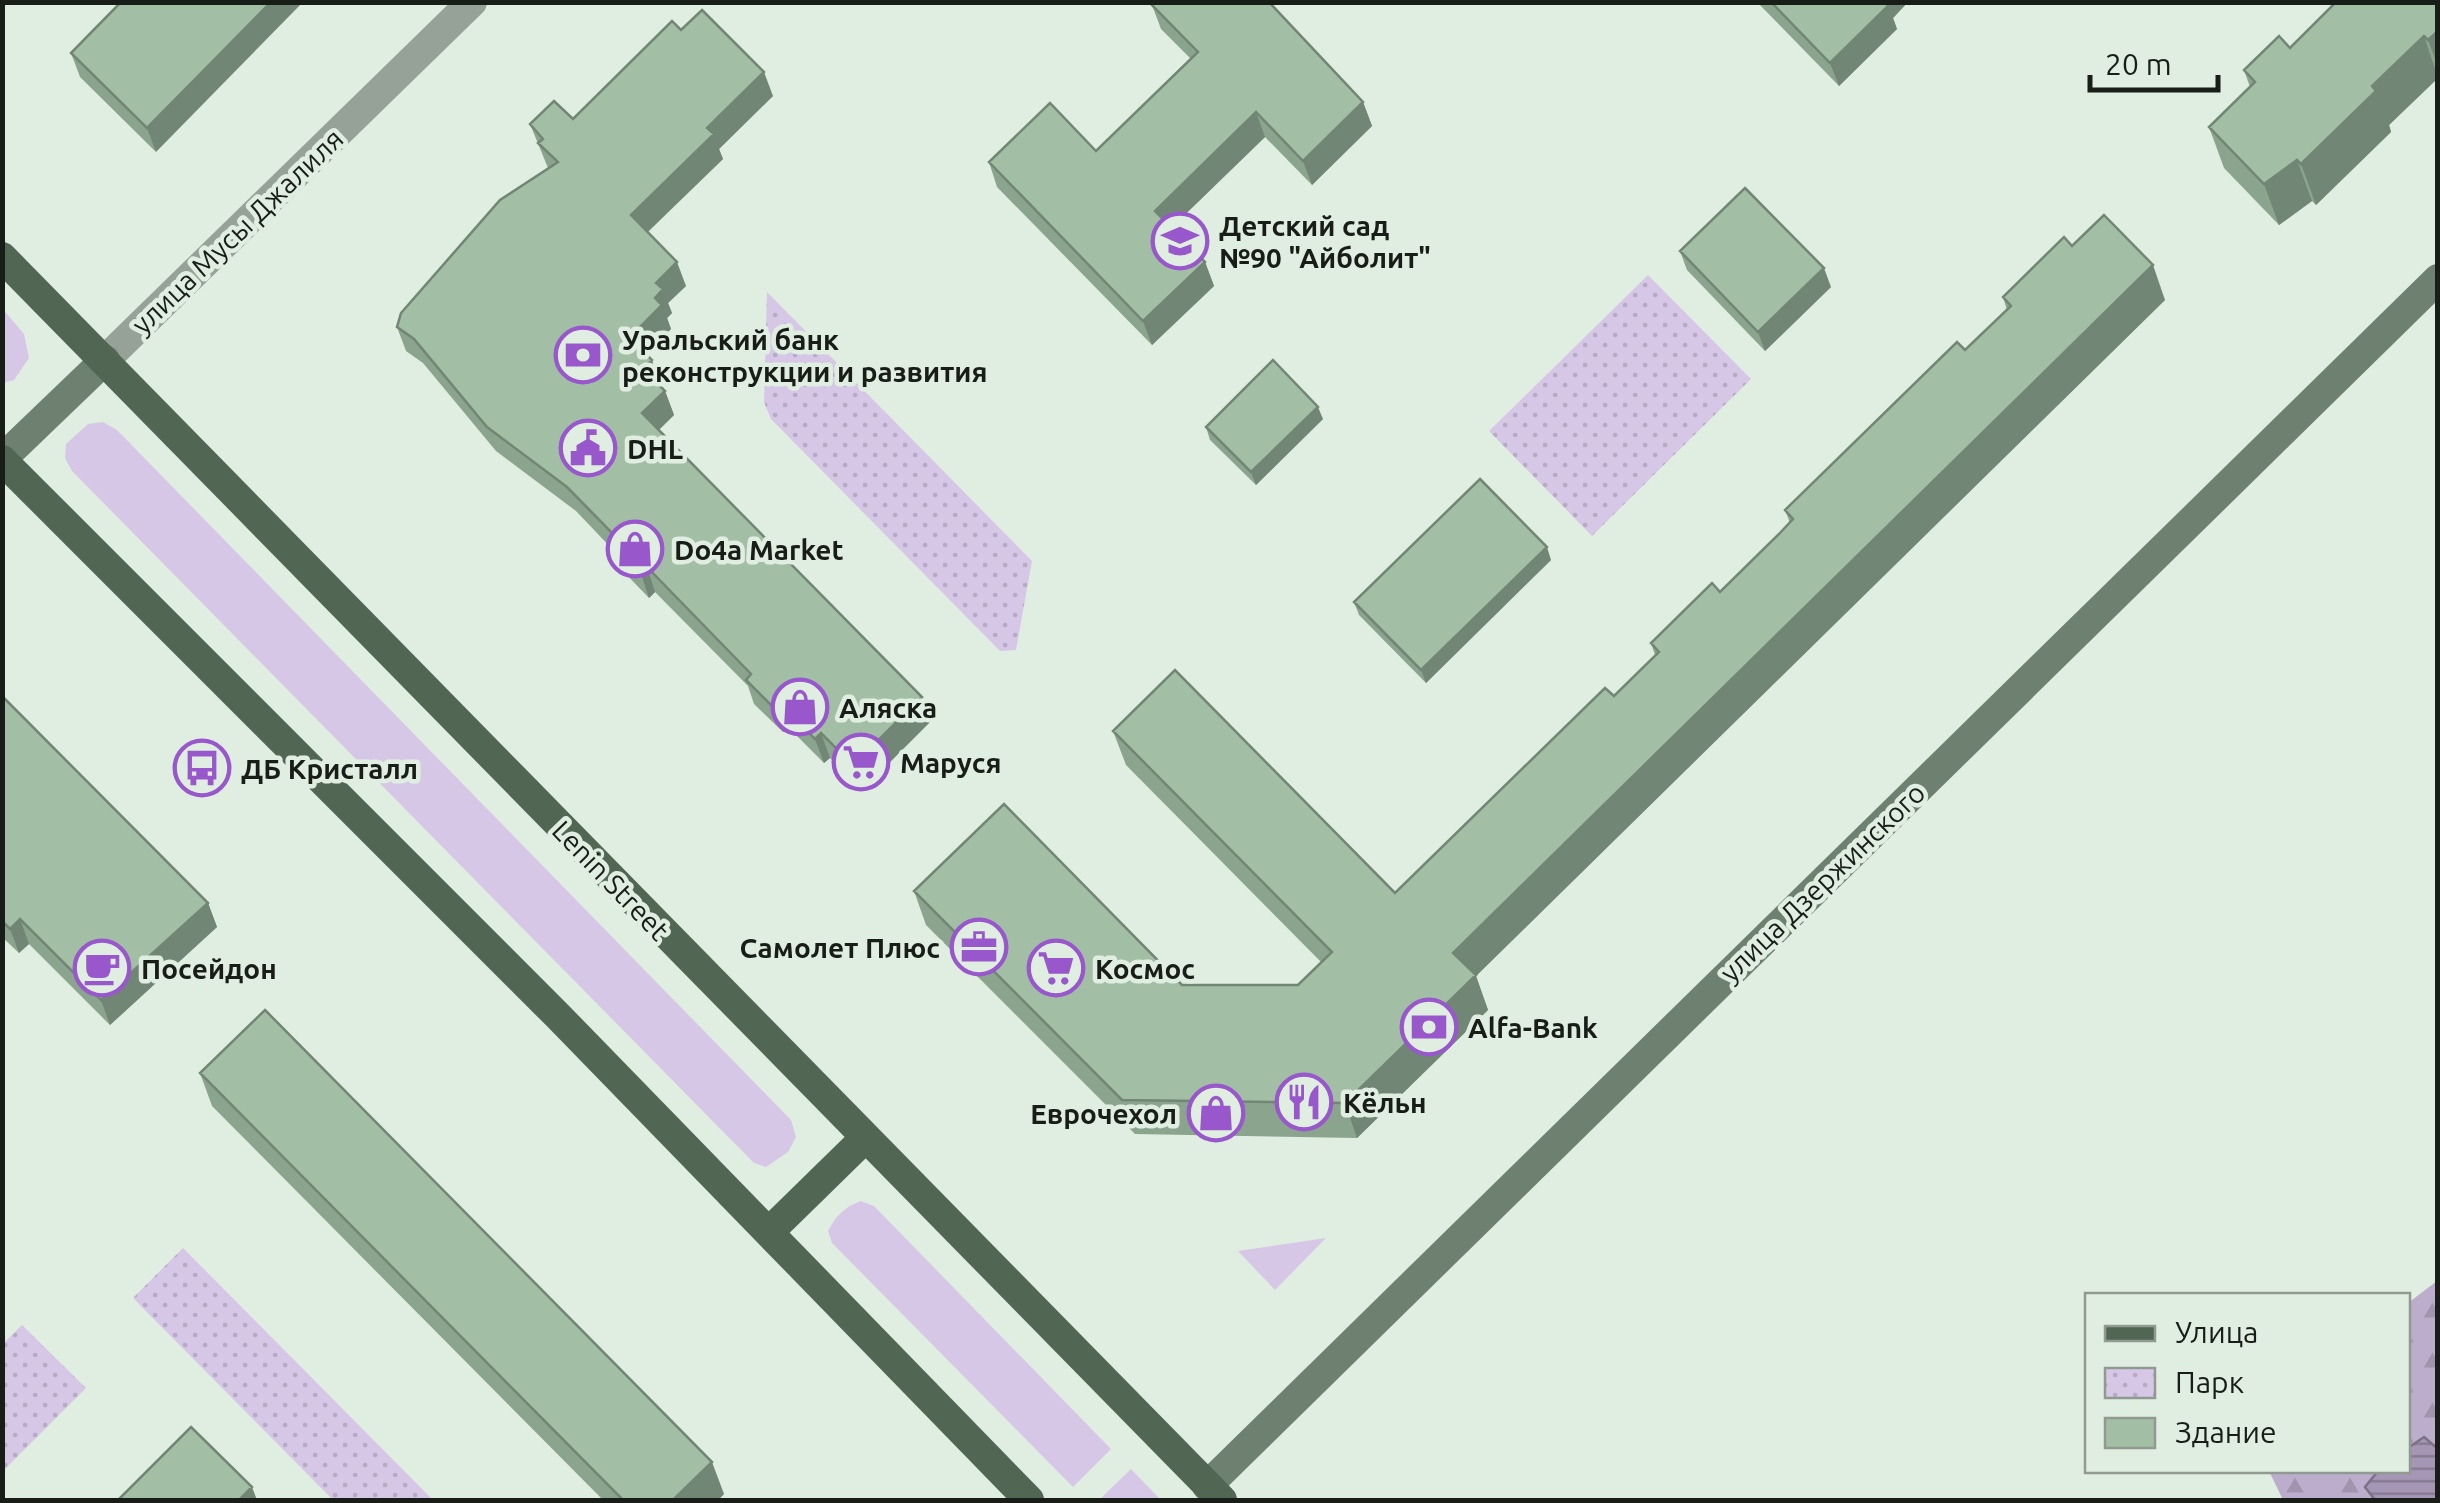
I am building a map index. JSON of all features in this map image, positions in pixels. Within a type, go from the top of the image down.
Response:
[{"type":"main road","name":"Lenin Street","points":[[2,257],[1214,1493]]},
{"type":"main road","points":[[2,459],[769,1232],[1029,1500]]},
{"type":"main road","points":[[769,1232],[865,1138]]},
{"type":"street","name":"улица Мусы Джалиля","points":[[2,459],[472,2]]},
{"type":"street","name":"улица Дзержинского","points":[[1214,1493],[2438,279]]},
{"type":"green space","points":[[1648,275],[1751,379],[1592,536],[1489,431]]},
{"type":"green space","points":[[767,292],[1032,561],[1016,650],[1000,651],[771,419],[764,402]]},
{"type":"green space","points":[[2,308],[24,334],[29,358],[14,380],[3,383]]},
{"type":"green space","points":[[103,422],[117,430],[791,1120],[796,1137],[788,1152],[766,1167],[754,1163],[72,471],[65,458],[66,444],[88,424]]},
{"type":"green space","points":[[861,1201],[874,1206],[1111,1449],[1073,1487],[832,1243],[828,1231],[834,1221],[845,1209]]},
{"type":"green space","points":[[1326,1238],[1275,1290],[1238,1251]]},
{"type":"green space","points":[[183,1248],[433,1500],[333,1500],[133,1298]]},
{"type":"green space","points":[[2437,1281],[2437,1500],[2283,1500],[2270,1473],[2410,1473],[2410,1301]]},
{"type":"green space","points":[[22,1325],[86,1388],[3,1471],[3,1344]]},
{"type":"green space","points":[[1131,1469],[1161,1500],[1099,1500]]},
{"type":"shaded area","points":[[2424,1437],[2437,1448],[2437,1500],[2375,1500],[2365,1487],[2376,1473],[2410,1473],[2410,1447]]},
{"type":"building","points":[[121,2],[271,2],[147,128],[71,53]]},
{"type":"building","points":[[1269,2],[1363,102],[1303,161],[1256,112],[1155,211],[1205,262],[1143,321],[989,162],[1050,103],[1096,151],[1198,52],[1152,5]]},
{"type":"building","points":[[1771,2],[1885,2],[1888,6],[1830,63]]},
{"type":"building","points":[[2336,2],[2438,2],[2438,31],[2428,40],[2424,36],[2372,86],[2376,91],[2301,164],[2297,160],[2264,184],[2209,127],[2255,82],[2244,70],[2279,36],[2290,48]]},
{"type":"building","points":[[702,10],[764,72],[707,128],[714,134],[631,215],[677,262],[656,283],[663,289],[655,298],[662,305],[629,338],[652,360],[643,369],[665,391],[642,413],[922,697],[853,765],[821,733],[815,739],[780,703],[774,708],[746,680],[751,674],[647,567],[641,574],[613,546],[620,541],[567,487],[487,427],[414,339],[397,327],[401,313],[500,200],[558,162],[538,143],[543,139],[530,124],[554,101],[573,119],[672,21],[681,30]]},
{"type":"building","points":[[1745,188],[1824,268],[1758,332],[1680,251]]},
{"type":"building","points":[[2104,215],[2153,265],[1453,953],[1476,975],[1345,1103],[1122,1100],[914,891],[1004,804],[1182,985],[1298,985],[1332,952],[1113,731],[1175,670],[1395,893],[1605,688],[1614,696],[1659,652],[1651,643],[1712,583],[1720,592],[1779,534],[1793,519],[1785,510],[1957,342],[1965,350],[2011,306],[2003,297],[2064,237],[2072,246]]},
{"type":"building","points":[[1273,360],[1318,407],[1251,472],[1206,427]]},
{"type":"building","points":[[1480,479],[1547,547],[1421,670],[1354,602]]},
{"type":"building","points":[[2,696],[208,903],[101,1000],[20,919],[10,929],[2,921]]},
{"type":"building","points":[[265,1010],[712,1462],[673,1500],[623,1500],[200,1073]]},
{"type":"building","points":[[191,1427],[252,1487],[239,1500],[118,1500]]},
{"type":"place","name":"Детский сад №90 \"Айболит\"","points":[[1180,241]]},
{"type":"place","name":"Уральский банк реконструкции и развития","points":[[583,355]]},
{"type":"place","name":"DHL","points":[[588,448]]},
{"type":"place","name":"Do4a Market","points":[[635,549]]},
{"type":"place","name":"Аляска","points":[[800,707]]},
{"type":"place","name":"Маруся","points":[[861,762]]},
{"type":"place","name":"ДБ Кристалл","points":[[202,768]]},
{"type":"place","name":"Самолет Плюс","points":[[979,947]]},
{"type":"place","name":"Посейдон","points":[[102,968]]},
{"type":"place","name":"Космос","points":[[1056,968]]},
{"type":"place","name":"Alfa-Bank","points":[[1429,1027]]},
{"type":"place","name":"Кёльн","points":[[1304,1102]]},
{"type":"place","name":"Еврочехол","points":[[1216,1113]]}]
